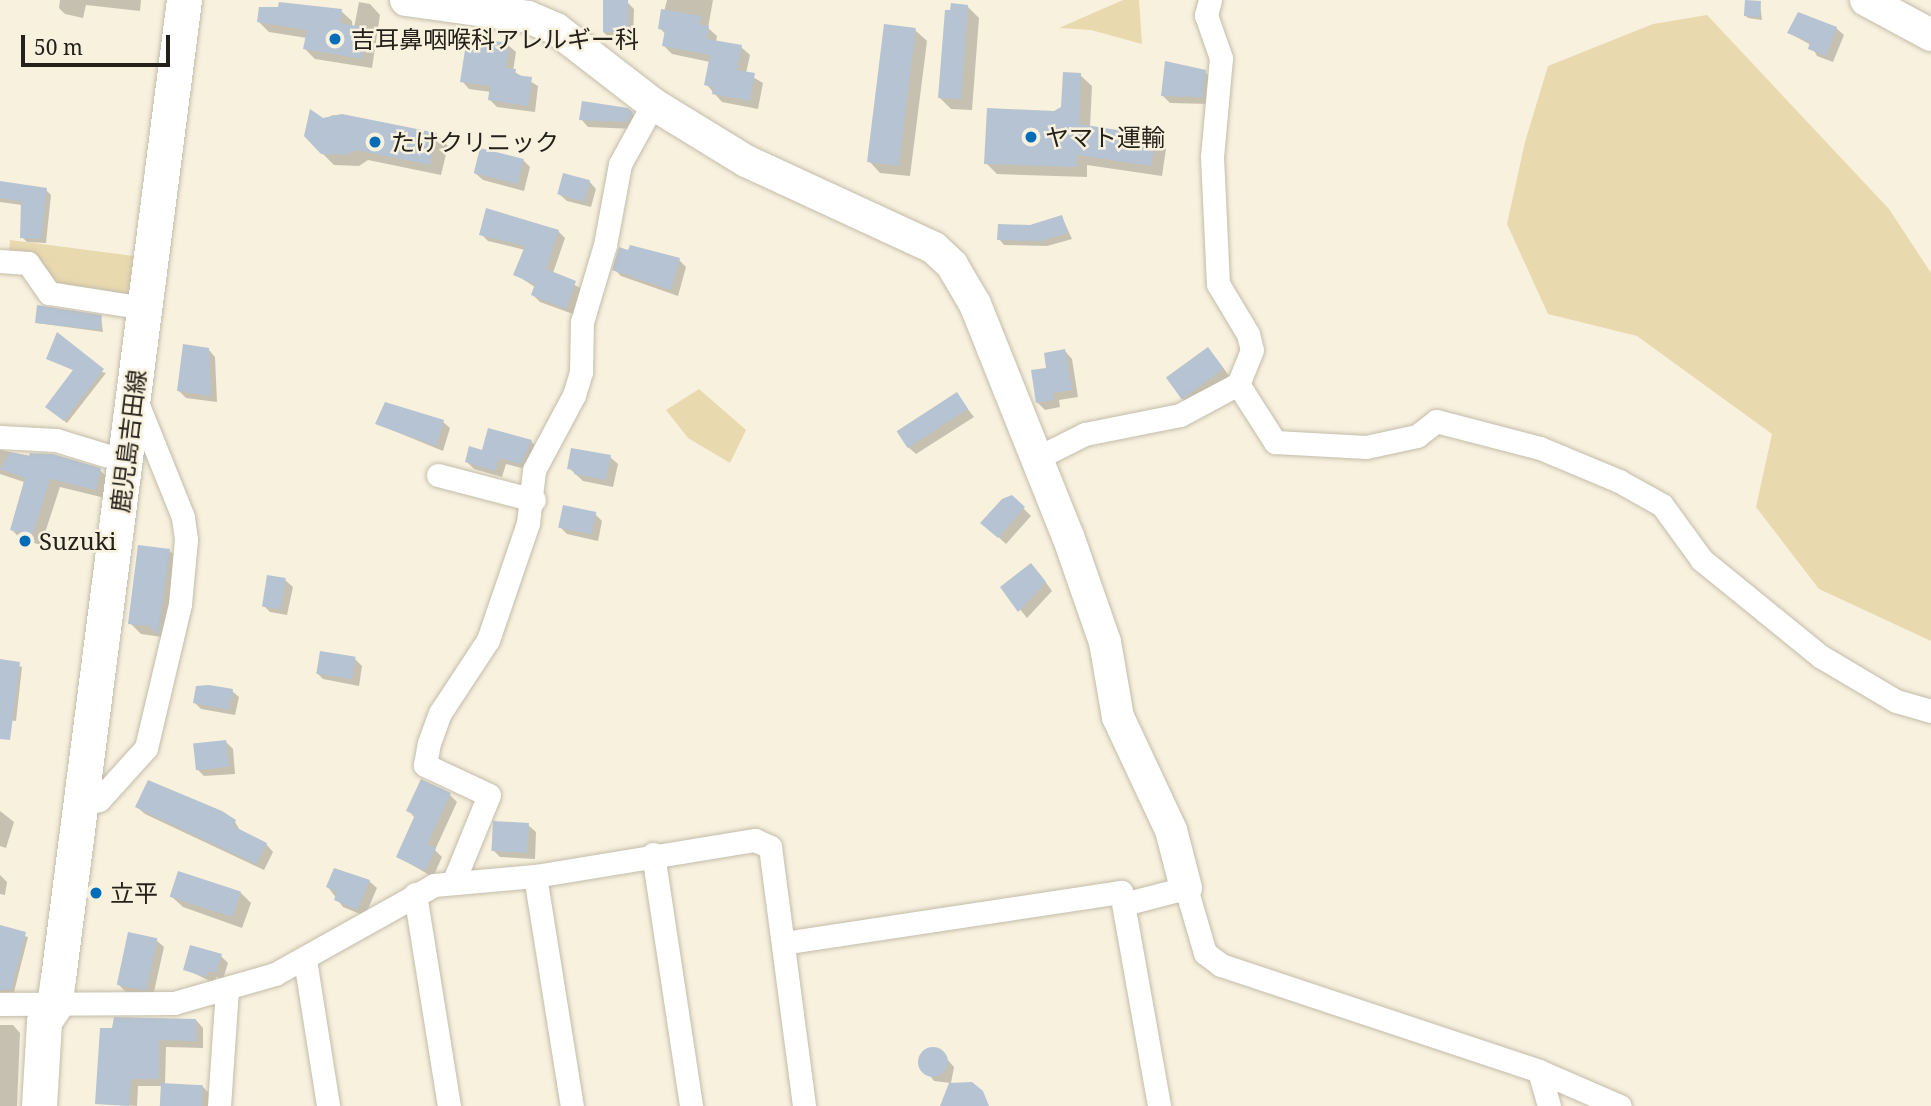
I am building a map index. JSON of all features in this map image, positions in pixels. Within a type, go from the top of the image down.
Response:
[{"type":"main road","name":"鹿児島吉田線","points":[[39,1106],[44,1021],[54,1006],[184,0]]},
{"type":"main road","name":"鹿児島吉田線","points":[[54,1006],[61,1021],[59,1106]]},
{"type":"street","points":[[406,0],[528,17],[556,29],[653,104],[746,160],[934,247],[952,265],[975,304],[1037,458],[1105,642],[1118,717],[1171,830],[1205,953],[1221,965],[1539,1071],[1620,1106]]},
{"type":"street","points":[[1037,458],[1085,434],[1180,415],[1238,384],[1252,350],[1248,334],[1218,284],[1212,157],[1221,58],[1206,15],[1210,0]]},
{"type":"street","points":[[1866,0],[1931,35]]},
{"type":"street","points":[[453,883],[489,795],[425,765],[429,743],[440,713],[488,640],[534,500],[534,470],[574,395],[581,372],[582,322],[605,245],[620,164],[653,104]]},
{"type":"street","points":[[0,261],[28,263],[49,293],[145,308]]},
{"type":"street","points":[[1238,384],[1275,442],[1366,447],[1417,436],[1436,421],[1540,448],[1619,481],[1662,505],[1702,560],[1819,656],[1896,701],[1931,711]]},
{"type":"street","points":[[80,806],[99,800],[146,748],[180,604],[186,539],[183,517],[134,393]]},
{"type":"street","points":[[0,436],[57,440],[125,461]]},
{"type":"street","points":[[438,475],[534,500]]},
{"type":"street","points":[[0,1004],[54,1006],[174,1003],[227,988],[305,960],[415,894],[453,883],[535,876],[653,854],[755,840],[770,846],[804,1106]]},
{"type":"street","points":[[653,854],[691,1106]]},
{"type":"street","points":[[535,876],[572,1106]]},
{"type":"street","points":[[1124,904],[1186,888]]},
{"type":"street","points":[[783,943],[1121,891],[1159,1106]]},
{"type":"street","points":[[415,894],[449,1106]]},
{"type":"street","points":[[305,960],[328,1106]]},
{"type":"street","points":[[219,1106],[227,988]]},
{"type":"street","points":[[1539,1071],[1549,1106]]},
{"type":"shaded area","points":[[1123,0],[1139,0],[1142,44],[1091,30],[1059,28]]},
{"type":"shaded area","points":[[1707,15],[1889,209],[1931,273],[1931,641],[1819,589],[1756,507],[1772,434],[1637,336],[1548,314],[1507,224],[1525,142],[1548,66],[1653,24]]},
{"type":"shaded area","points":[[10,240],[134,256],[128,302],[52,292],[9,254]]},
{"type":"shaded area","points":[[699,389],[746,430],[730,463],[688,438],[666,410]]},
{"type":"building","points":[[603,0],[628,0],[628,32],[603,32]]},
{"type":"building","points":[[1745,0],[1761,1],[1760,17],[1744,16]]},
{"type":"building","name":"吉耳鼻咽喉科アレルギー科","points":[[279,2],[342,9],[340,23],[367,28],[362,59],[303,49],[307,30],[257,22],[259,7],[278,7]]},
{"type":"building","points":[[951,3],[968,5],[961,99],[938,98],[945,10],[950,10]]},
{"type":"building","points":[[661,9],[701,16],[699,24],[709,26],[707,39],[742,45],[737,70],[755,73],[750,101],[712,94],[713,87],[704,85],[710,55],[662,46],[665,30],[658,29]]},
{"type":"building","points":[[1798,12],[1837,27],[1826,56],[1808,49],[1810,42],[1787,33]]},
{"type":"building","points":[[884,24],[916,28],[899,166],[867,162]]},
{"type":"building","points":[[467,37],[509,43],[506,68],[516,69],[515,75],[532,77],[528,106],[488,100],[490,86],[460,82]]},
{"type":"building","points":[[1165,61],[1206,70],[1203,97],[1161,96]]},
{"type":"building","name":"ヤマト運輸","points":[[1063,72],[1081,73],[1079,124],[1156,136],[1151,166],[1077,155],[1076,167],[984,164],[987,108],[1054,111],[1061,107]]},
{"type":"building","points":[[582,101],[628,108],[633,112],[627,122],[579,120]]},
{"type":"building","name":"たけクリニック","points":[[310,109],[323,118],[342,114],[437,133],[430,165],[356,150],[347,155],[321,154],[304,136]]},
{"type":"building","points":[[480,148],[524,159],[517,184],[474,173]]},
{"type":"building","points":[[563,173],[590,180],[584,201],[557,194]]},
{"type":"building","points":[[0,181],[47,188],[41,239],[20,238],[21,201],[0,198]]},
{"type":"building","points":[[486,208],[559,230],[546,269],[576,281],[566,309],[531,295],[535,284],[513,275],[525,246],[479,235]]},
{"type":"building","points":[[1062,215],[1068,233],[1041,241],[997,240],[998,224],[1030,225]]},
{"type":"building","points":[[630,245],[680,258],[671,290],[612,270],[619,247],[628,250]]},
{"type":"building","points":[[37,305],[102,315],[100,330],[35,323]]},
{"type":"building","points":[[57,332],[104,369],[64,421],[45,407],[73,370],[46,359]]},
{"type":"building","points":[[183,344],[209,348],[211,396],[177,391]]},
{"type":"building","points":[[1208,347],[1224,369],[1182,399],[1166,378]]},
{"type":"building","points":[[1065,349],[1072,390],[1053,393],[1054,400],[1036,403],[1031,370],[1046,368],[1044,353]]},
{"type":"building","points":[[957,392],[968,409],[908,448],[897,431]]},
{"type":"building","points":[[385,402],[444,420],[436,446],[375,424]]},
{"type":"building","points":[[488,428],[532,440],[521,464],[499,458],[495,471],[465,462],[469,446],[482,450]]},
{"type":"building","points":[[571,448],[611,455],[606,480],[574,474],[574,470],[567,469]]},
{"type":"building","points":[[10,452],[29,456],[30,453],[53,454],[101,468],[96,490],[50,479],[32,536],[10,530],[25,478],[0,469]]},
{"type":"building","points":[[1012,495],[1025,507],[998,538],[980,523],[1002,499]]},
{"type":"building","points":[[563,505],[596,512],[591,535],[558,527]]},
{"type":"building","points":[[138,545],[170,549],[158,634],[149,626],[128,624]]},
{"type":"building","points":[[1031,563],[1046,582],[1018,612],[1000,587]]},
{"type":"building","points":[[267,575],[286,578],[281,610],[262,607]]},
{"type":"building","points":[[320,651],[356,657],[352,679],[316,674]]},
{"type":"building","points":[[0,659],[20,662],[10,740],[0,739]]},
{"type":"building","points":[[196,686],[233,689],[229,710],[193,703]]},
{"type":"building","points":[[226,740],[229,767],[196,770],[193,743]]},
{"type":"building","points":[[421,779],[451,793],[427,844],[436,848],[425,871],[396,857],[415,815],[406,811]]},
{"type":"building","points":[[148,780],[222,811],[236,820],[233,826],[267,843],[256,864],[135,807]]},
{"type":"building","points":[[493,821],[529,823],[527,853],[491,851]]},
{"type":"building","points":[[334,868],[370,880],[357,910],[334,900],[337,892],[326,887]]},
{"type":"building","points":[[178,871],[241,891],[232,917],[170,897]]},
{"type":"building","points":[[0,925],[26,932],[11,990],[0,990]]},
{"type":"building","points":[[128,932],[157,938],[146,991],[117,985]]},
{"type":"building","points":[[190,945],[222,954],[216,973],[208,971],[206,977],[183,970]]},
{"type":"building","points":[[114,1017],[196,1019],[196,1041],[159,1040],[159,1079],[131,1079],[129,1106],[95,1104],[100,1028],[112,1028]]},
{"type":"building","points":[[933,1047],[944,1051],[948,1062],[944,1073],[933,1077],[922,1073],[918,1062],[922,1051]]},
{"type":"building","points":[[972,1082],[983,1091],[989,1106],[940,1106],[949,1083]]},
{"type":"building","points":[[161,1083],[203,1085],[202,1106],[160,1106]]},
{"type":"place","name":"吉耳鼻咽喉科アレルギー科","points":[[335,39]]},
{"type":"place","name":"ヤマト運輸","points":[[1031,137]]},
{"type":"place","name":"たけクリニック","points":[[375,142]]},
{"type":"place","name":"Suzuki","points":[[25,541]]},
{"type":"place","name":"立平","points":[[96,893]]}]
